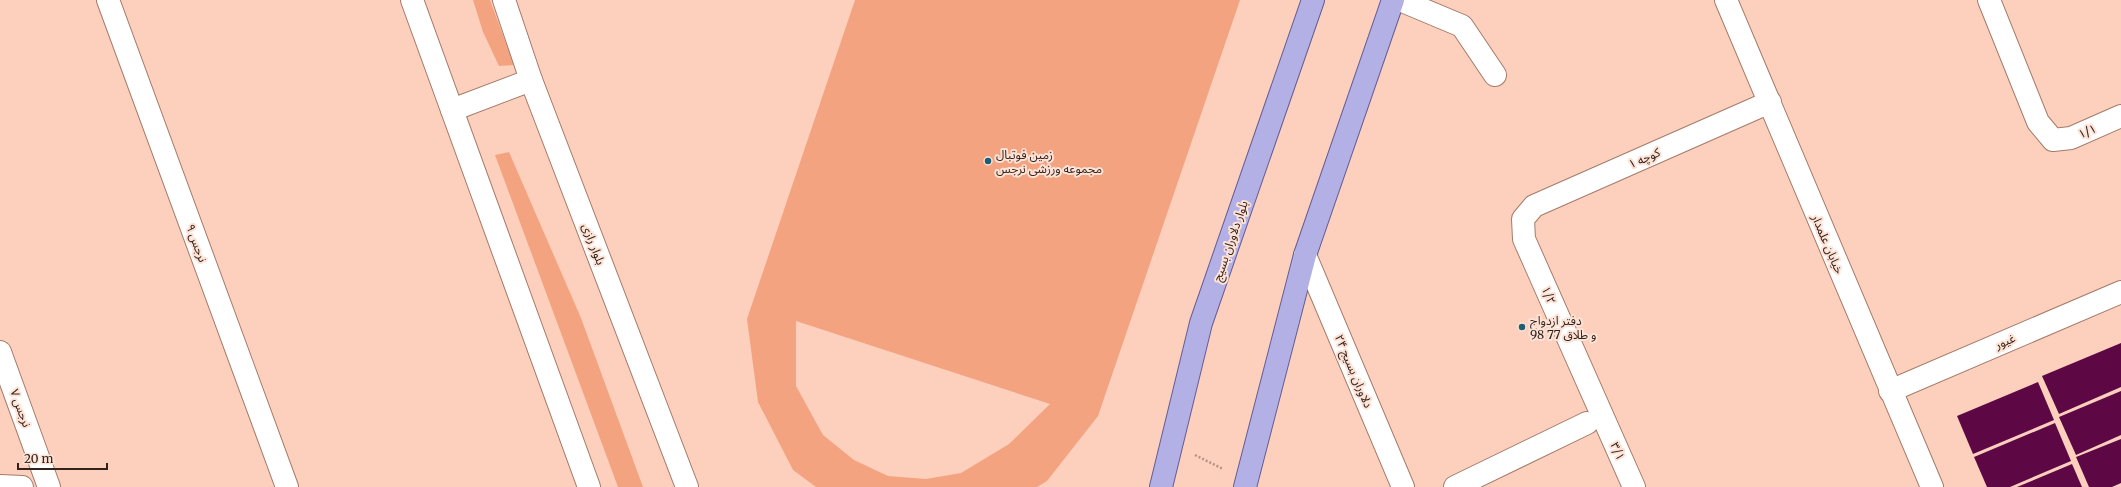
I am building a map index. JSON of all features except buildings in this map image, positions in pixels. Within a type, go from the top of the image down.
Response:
[{"type":"main road","name":"بلوار دلاوران بسیج","points":[[1161,487],[1202,323],[1313,0]]},
{"type":"main road","points":[[1246,484],[1305,255],[1393,0]]},
{"type":"street","name":"نرجس ۹","points":[[108,0],[287,487]]},
{"type":"street","points":[[412,0],[589,487]]},
{"type":"street","name":"بلوار رازی","points":[[504,0],[531,80],[687,487]]},
{"type":"street","points":[[1400,0],[1462,26],[1495,75]]},
{"type":"street","name":"خیابان علمدار","points":[[1726,0],[1890,391],[1932,487]]},
{"type":"street","name":"۱/۱","points":[[1989,0],[2038,122],[2052,140],[2071,138],[2121,116]]},
{"type":"street","points":[[452,110],[531,80]]},
{"type":"street","name":"کوچه ۱","points":[[1523,219],[1534,206],[1770,102]]},
{"type":"street","name":"۱/۲","points":[[1523,219],[1524,239],[1594,418]]},
{"type":"street","name":"دلاوران بسیج ۲۴","points":[[1305,255],[1403,487]]},
{"type":"street","name":"غیور","points":[[1890,391],[2121,292]]},
{"type":"street","name":"نرجس ۷","points":[[0,352],[49,487]]},
{"type":"street","points":[[1455,487],[1594,418]]},
{"type":"street","name":"۳/۱","points":[[1594,418],[1634,487]]},
{"type":"street","points":[[0,486],[22,487]]},
{"type":"path","points":[[1172,444],[1246,484]]},
{"type":"shaded area","points":[[473,0],[490,0],[514,65],[499,66],[483,32]]},
{"type":"shaded area","name":"زمین فوتبال مجموعه ورزشی نرجس","points":[[855,0],[1240,0],[1098,416],[1047,481],[1037,487],[816,487],[793,470],[758,402],[747,319]],"holes":[[[796,321],[1050,404],[1009,444],[961,473],[926,479],[888,476],[854,460],[823,435],[796,386]]]},
{"type":"shaded area","points":[[509,152],[581,318],[643,487],[618,487],[495,155]]},
{"type":"place","name":"زمین فوتبال مجموعه ورزشی نرجس","points":[[988,161]]},
{"type":"place","name":"دفتر ازدواج 98 و طلاق 77","points":[[1522,327]]}]
